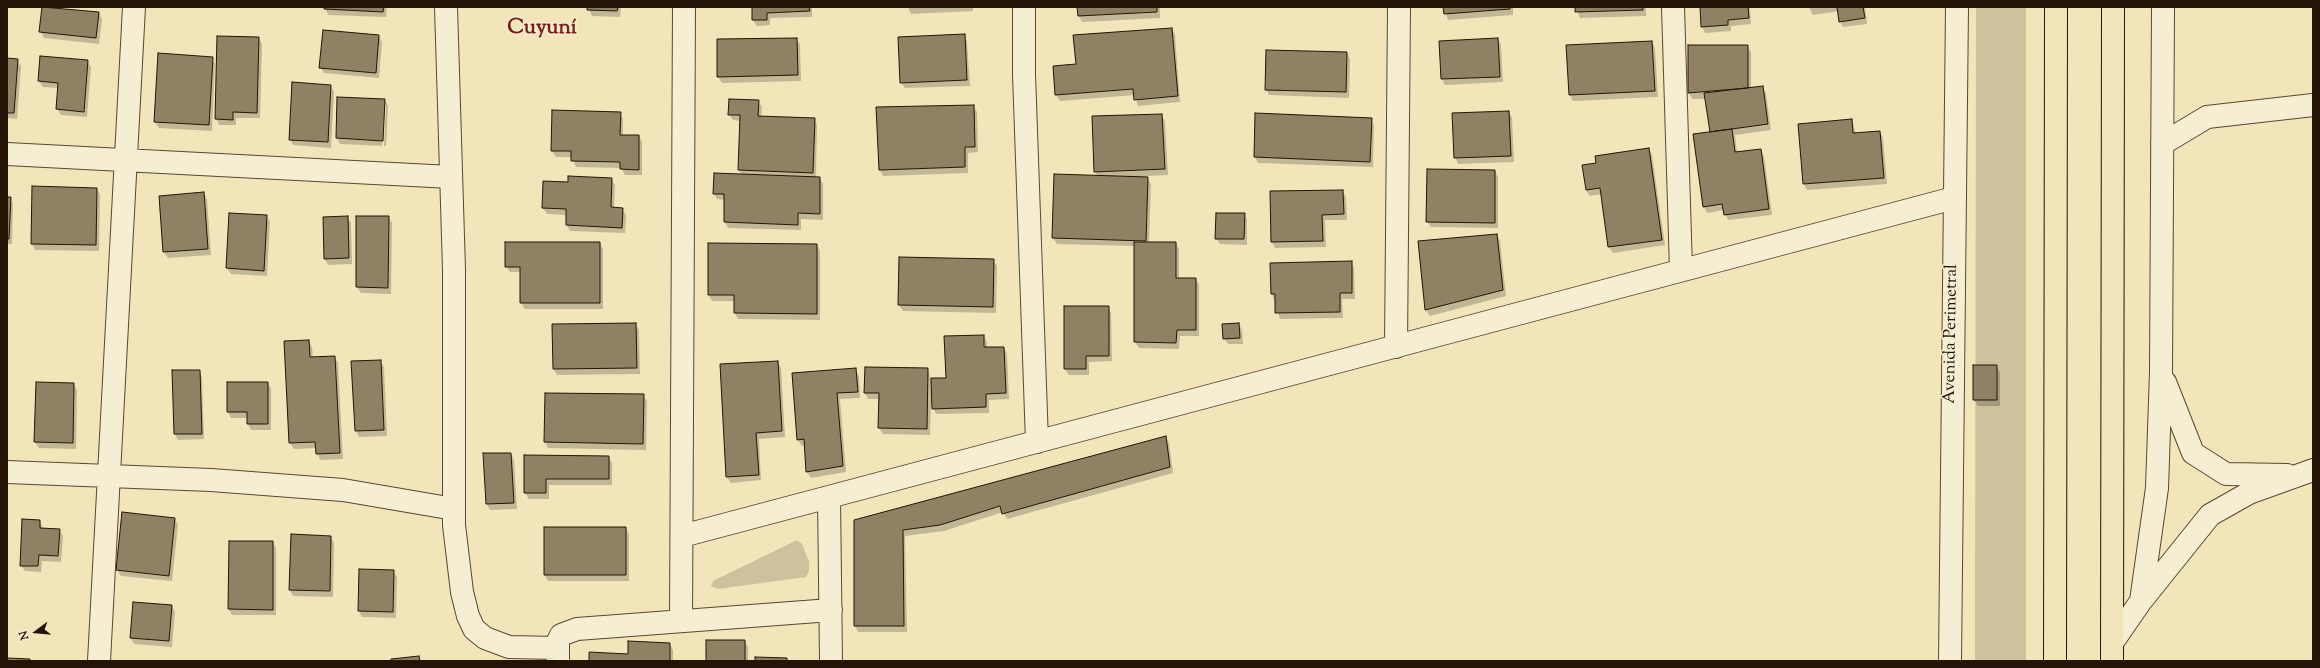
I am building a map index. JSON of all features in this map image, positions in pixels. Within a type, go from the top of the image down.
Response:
[{"type":"highway","points":[[2055,661],[2056,7]]},
{"type":"highway","points":[[2112,652],[2113,7]]},
{"type":"street","points":[[99,661],[134,7]]},
{"type":"street","points":[[446,7],[454,270],[454,509],[462,592],[468,616],[474,629],[485,638],[509,647],[558,655],[561,635],[577,628],[831,610]]},
{"type":"street","points":[[681,621],[684,7]]},
{"type":"street","points":[[1024,7],[1024,74],[1037,442]]},
{"type":"street","points":[[1396,347],[1400,7]]},
{"type":"street","points":[[1673,7],[1681,270]]},
{"type":"street","name":"Avenida Perimetral","points":[[1950,661],[1957,7]]},
{"type":"street","points":[[2142,601],[2157,488],[2161,372],[2163,7]]},
{"type":"street","points":[[2162,144],[2207,117],[2313,105]]},
{"type":"street","points":[[7,154],[451,177]]},
{"type":"street","points":[[682,536],[1954,198]]},
{"type":"street","points":[[2161,372],[2192,453],[2226,474],[2308,473]]},
{"type":"street","points":[[7,472],[210,480],[343,490],[454,509]]},
{"type":"street","points":[[2112,652],[2142,601],[2210,515],[2249,493],[2308,473]]},
{"type":"street","points":[[829,497],[832,661]]},
{"type":"shaded area","points":[[1976,7],[2026,7],[2026,661],[1975,661]]},
{"type":"shaded area","points":[[797,540],[802,544],[809,562],[809,571],[806,577],[718,589],[711,586],[713,581]]},
{"type":"building","points":[[42,7],[99,12],[96,38],[39,32]]},
{"type":"building","points":[[324,7],[384,7],[383,12],[324,9]]},
{"type":"building","points":[[587,7],[618,7],[617,11],[587,10]]},
{"type":"building","points":[[752,7],[809,7],[810,11],[767,13],[767,20],[752,20]]},
{"type":"building","points":[[1077,7],[1157,7],[1157,12],[1078,16]]},
{"type":"building","points":[[1443,7],[1510,7],[1510,9],[1444,14]]},
{"type":"building","points":[[1575,7],[1643,7],[1643,10],[1575,12]]},
{"type":"building","points":[[1700,7],[1748,7],[1749,18],[1728,20],[1728,25],[1701,27]]},
{"type":"building","points":[[1837,7],[1863,7],[1865,18],[1839,22]]},
{"type":"building","points":[[1172,28],[1178,96],[1134,100],[1133,89],[1055,95],[1053,66],[1076,64],[1073,35]]},
{"type":"building","points":[[323,30],[379,35],[376,73],[319,68]]},
{"type":"building","points":[[965,34],[967,80],[900,83],[898,37]]},
{"type":"building","points":[[217,36],[259,37],[257,113],[233,112],[233,120],[215,119]]},
{"type":"building","points":[[797,38],[798,75],[717,77],[717,39]]},
{"type":"building","points":[[1498,38],[1500,77],[1441,79],[1439,41]]},
{"type":"building","points":[[1652,41],[1655,91],[1569,95],[1566,45]]},
{"type":"building","points":[[1688,45],[1748,45],[1748,88],[1688,93]]},
{"type":"building","points":[[1266,50],[1347,52],[1346,92],[1265,90]]},
{"type":"building","points":[[158,53],[213,57],[209,125],[154,122]]},
{"type":"building","points":[[40,56],[88,60],[84,112],[56,109],[58,83],[38,81]]},
{"type":"building","points":[[7,58],[18,59],[14,113],[7,113]]},
{"type":"building","points":[[292,82],[331,85],[328,142],[289,140]]},
{"type":"building","points":[[1763,86],[1768,124],[1710,132],[1704,93]]},
{"type":"building","points":[[337,97],[385,99],[383,141],[336,138]]},
{"type":"building","points":[[729,99],[759,100],[758,116],[815,118],[813,173],[738,170],[740,115],[728,115]]},
{"type":"building","points":[[974,105],[975,147],[965,147],[965,167],[879,170],[876,107]]},
{"type":"building","points":[[552,110],[621,112],[620,135],[639,135],[639,170],[620,169],[620,162],[571,161],[571,151],[551,151]]},
{"type":"building","points":[[1509,111],[1511,156],[1454,158],[1452,113]]},
{"type":"building","points":[[1255,113],[1372,118],[1370,162],[1254,157]]},
{"type":"building","points":[[1162,114],[1165,169],[1094,172],[1092,116]]},
{"type":"building","points":[[1852,119],[1853,133],[1880,131],[1884,178],[1803,184],[1798,124]]},
{"type":"building","points":[[1732,129],[1735,152],[1761,149],[1769,209],[1724,215],[1722,204],[1703,207],[1693,134]]},
{"type":"building","points":[[1649,148],[1662,240],[1608,247],[1600,188],[1586,190],[1582,165],[1596,163],[1595,156]]},
{"type":"building","points":[[1427,169],[1495,170],[1495,223],[1426,222]]},
{"type":"building","points":[[714,173],[820,177],[820,214],[798,213],[798,225],[724,222],[724,194],[713,194]]},
{"type":"building","points":[[1054,174],[1148,177],[1146,241],[1052,238]]},
{"type":"building","points":[[568,176],[612,178],[611,207],[623,208],[622,228],[566,225],[566,209],[542,208],[543,181],[568,182]]},
{"type":"building","points":[[32,186],[97,188],[96,245],[31,244]]},
{"type":"building","points":[[1343,190],[1344,214],[1322,215],[1323,241],[1271,242],[1270,191]]},
{"type":"building","points":[[204,192],[208,249],[163,252],[159,196]]},
{"type":"building","points":[[7,197],[11,197],[9,239],[7,239]]},
{"type":"building","points":[[229,213],[267,215],[264,271],[226,268]]},
{"type":"building","points":[[1216,213],[1245,213],[1244,239],[1215,239]]},
{"type":"building","points":[[348,216],[349,258],[324,259],[323,217]]},
{"type":"building","points":[[356,216],[389,216],[388,288],[356,287]]},
{"type":"building","points":[[1497,234],[1503,290],[1425,310],[1418,241]]},
{"type":"building","points":[[505,242],[600,242],[600,303],[520,303],[520,267],[505,267]]},
{"type":"building","points":[[1134,242],[1176,242],[1176,278],[1196,278],[1196,330],[1177,330],[1176,343],[1134,342]]},
{"type":"building","points":[[708,243],[817,244],[817,314],[734,313],[734,295],[708,295]]},
{"type":"building","points":[[899,257],[994,259],[993,307],[898,305]]},
{"type":"building","points":[[1352,261],[1352,293],[1340,293],[1340,312],[1275,313],[1275,294],[1271,294],[1270,263]]},
{"type":"building","points":[[1064,306],[1109,306],[1109,356],[1086,356],[1086,369],[1064,369]]},
{"type":"building","points":[[636,323],[637,368],[553,369],[552,324]]},
{"type":"building","points":[[1239,323],[1240,338],[1223,339],[1222,324]]},
{"type":"building","points":[[984,335],[984,347],[1004,347],[1006,393],[986,394],[986,407],[932,409],[931,378],[946,378],[944,336]]},
{"type":"building","points":[[309,340],[310,357],[335,356],[340,453],[316,454],[315,442],[289,443],[284,341]]},
{"type":"building","points":[[381,360],[384,430],[355,431],[351,361]]},
{"type":"building","points":[[778,361],[782,431],[756,433],[759,475],[726,477],[720,364]]},
{"type":"building","points":[[1973,365],[1997,365],[1997,400],[1973,400]]},
{"type":"building","points":[[865,367],[928,368],[927,429],[878,428],[879,393],[864,393]]},
{"type":"building","points":[[856,368],[858,392],[837,393],[843,466],[806,472],[804,439],[797,440],[792,373]]},
{"type":"building","points":[[172,370],[200,370],[202,434],[174,434]]},
{"type":"building","points":[[36,382],[74,383],[73,443],[34,442]]},
{"type":"building","points":[[227,382],[268,382],[268,424],[247,424],[247,412],[227,412]]},
{"type":"building","points":[[545,393],[644,394],[643,444],[544,442]]},
{"type":"building","points":[[1166,436],[1170,467],[1002,514],[1000,506],[940,525],[903,530],[904,626],[854,626],[854,520]]},
{"type":"building","points":[[483,453],[511,453],[514,503],[486,504]]},
{"type":"building","points":[[524,455],[609,456],[609,479],[546,479],[546,493],[524,493]]},
{"type":"building","points":[[122,512],[175,518],[169,576],[116,570]]},
{"type":"building","points":[[22,519],[40,520],[40,528],[60,529],[58,556],[39,555],[38,566],[20,566]]},
{"type":"building","points":[[544,527],[626,527],[626,575],[544,575]]},
{"type":"building","points":[[291,534],[331,536],[330,591],[289,590]]},
{"type":"building","points":[[229,541],[273,541],[273,610],[228,609]]},
{"type":"building","points":[[359,569],[394,570],[393,612],[358,611]]},
{"type":"building","points":[[133,602],[172,605],[169,641],[130,638]]},
{"type":"building","points":[[706,640],[745,640],[745,661],[706,661]]},
{"type":"building","points":[[628,641],[670,643],[670,661],[589,661],[589,652],[628,654]]},
{"type":"building","points":[[419,656],[420,661],[391,661],[391,659]]},
{"type":"building","points":[[755,657],[787,658],[787,661],[755,661]]},
{"type":"building","points":[[7,658],[30,659],[30,661],[7,661]]},
{"type":"district","name":"Cuyuní","points":[[542,29]]}]
